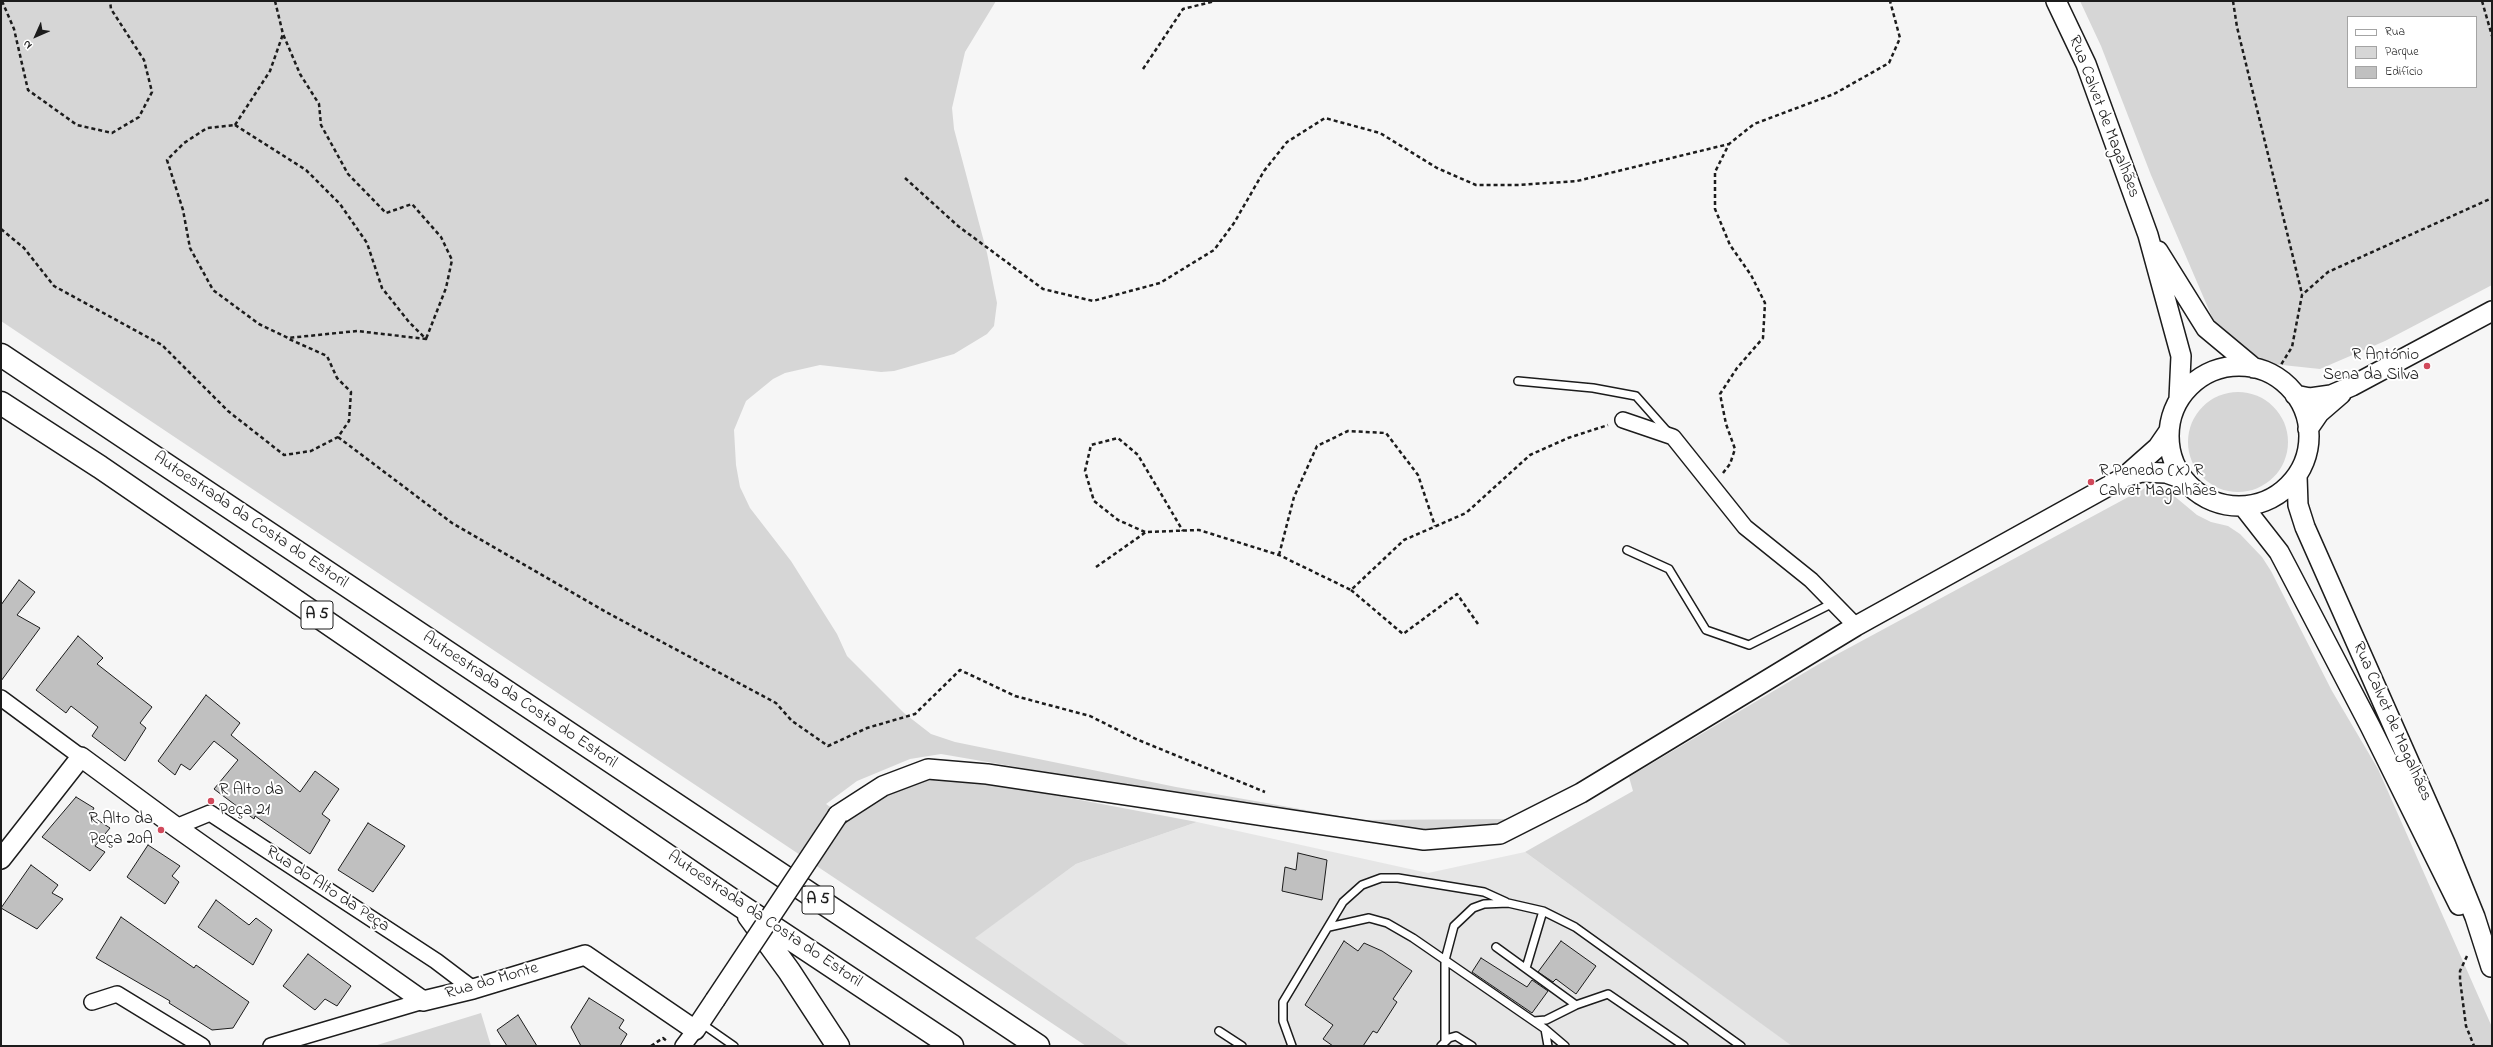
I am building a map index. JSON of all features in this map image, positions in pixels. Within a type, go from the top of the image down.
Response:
[{"type":"highway","name":"Autoestrada da Costa do Estoril","points":[[1,356],[1038,1046]]},
{"type":"highway","name":"Autoestrada da Costa do Estoril","points":[[1,403],[100,467],[741,906],[952,1046]]},
{"type":"highway","points":[[741,906],[789,971],[838,1046]]},
{"type":"street","name":"Rua Calvet de Magalhães","points":[[2056,1],[2086,64],[2148,235],[2181,356],[2179,399]]},
{"type":"street","name":"Rua Calvet de Magalhães","points":[[2148,235],[2206,328],[2254,368]]},
{"type":"street","points":[[2295,395],[2310,398],[2331,395],[2352,386],[2492,311]]},
{"type":"street","points":[[2233,366],[2254,368],[2274,376],[2295,395],[2304,411],[2308,429],[2308,446],[2304,461],[2296,476],[2282,491],[2264,502],[2243,506],[2226,505],[2210,500],[2196,492],[2184,480],[2175,464],[2170,448],[2169,431],[2172,414],[2179,399],[2193,383],[2212,372],[2233,366]]},
{"type":"street","points":[[2308,429],[2331,401],[2352,386]]},
{"type":"street","points":[[1623,420],[1673,437],[1745,527],[1811,580],[1856,626]]},
{"type":"street","points":[[2123,478],[2158,447],[2169,431]]},
{"type":"street","points":[[683,1046],[698,1026],[838,815],[883,786],[928,769],[987,774],[1424,840],[1500,834],[1581,793],[1856,626],[2123,478],[2142,472],[2166,473],[2184,480]]},
{"type":"street","name":"Rua Calvet de Magalhães","points":[[2296,476],[2298,505],[2307,534],[2445,843],[2476,917],[2492,968]]},
{"type":"street","name":"Rua Calvet de Magalhães","points":[[2243,506],[2278,552],[2289,570],[2370,726],[2492,968]]},
{"type":"street","name":"Rua do Alto da Peça","points":[[1,698],[176,827],[423,1001]]},
{"type":"street","points":[[1,859],[81,757]]},
{"type":"street","name":"Rua do Alto da Peça","points":[[176,827],[210,813],[436,961],[474,988]]},
{"type":"street","name":"Rua do Monte","points":[[271,1046],[585,955],[698,1026]]},
{"type":"street","points":[[92,1002],[117,994],[202,1046]]},
{"type":"lane","points":[[1518,381],[1593,388],[1636,396],[1673,437]]},
{"type":"lane","points":[[1627,550],[1669,569],[1706,630],[1749,645],[1833,603]]},
{"type":"lane","points":[[1292,1046],[1283,1021],[1283,1002],[1343,902],[1352,892],[1368,882],[1381,878],[1398,878],[1484,892],[1508,903],[1543,911],[1575,927],[1741,1046]]},
{"type":"lane","points":[[1472,1046],[1456,1036],[1443,1043],[1445,960],[1450,933],[1465,913],[1484,904],[1508,903]]},
{"type":"lane","points":[[1526,968],[1543,911]]},
{"type":"lane","points":[[1329,927],[1369,918],[1397,928],[1534,1021],[1565,1046]]},
{"type":"lane","points":[[1496,947],[1576,1005]]},
{"type":"lane","points":[[1534,1021],[1546,1020],[1576,1005],[1608,994],[1684,1046]]},
{"type":"lane","points":[[698,1026],[734,1046]]},
{"type":"lane","points":[[1545,1029],[1548,1046]]},
{"type":"lane","points":[[1219,1031],[1242,1046]]},
{"type":"path","points":[[2,1],[14,29],[28,90],[77,125],[112,133],[139,117],[152,92],[144,60],[111,9],[110,1]]},
{"type":"path","points":[[275,1],[283,34],[300,74],[319,104],[321,125],[348,174],[386,213],[412,204],[441,237],[452,260],[446,288],[426,339]]},
{"type":"path","points":[[1143,69],[1183,9],[1215,1]]},
{"type":"path","points":[[905,178],[958,226],[1043,289],[1092,301],[1160,283],[1214,250],[1234,223],[1264,171],[1287,142],[1325,118],[1380,133],[1437,168],[1476,185],[1519,185],[1577,181],[1728,144],[1754,124],[1834,94],[1889,63],[1900,38],[1890,1]]},
{"type":"path","points":[[2233,1],[2237,27],[2302,294],[2292,347],[2274,376]]},
{"type":"path","points":[[2482,1],[2492,36]]},
{"type":"path","points":[[235,125],[270,71],[283,34]]},
{"type":"path","points":[[1,229],[24,248],[54,286],[162,345],[228,411],[284,454],[311,451],[338,437],[349,421],[351,392],[337,378],[327,356],[259,324],[213,290],[190,248],[183,210],[168,160],[184,144],[207,128],[235,125],[306,170],[340,204],[367,242],[382,288],[409,322],[426,339]]},
{"type":"path","points":[[1713,487],[1730,464],[1735,449],[1726,424],[1720,394],[1737,368],[1763,338],[1765,303],[1751,275],[1730,245],[1715,209],[1715,172],[1728,144]]},
{"type":"path","points":[[2302,294],[2328,272],[2492,198]]},
{"type":"path","points":[[288,338],[357,331],[426,339]]},
{"type":"path","points":[[1351,590],[1404,540],[1466,513],[1530,455],[1568,438],[1623,420]]},
{"type":"path","points":[[1279,555],[1294,497],[1317,446],[1348,431],[1386,433],[1418,476],[1435,526]]},
{"type":"path","points":[[338,437],[452,523],[606,612],[776,703],[792,721],[828,746],[867,728],[915,714],[960,670],[1015,696],[1090,716],[1136,739],[1265,792]]},
{"type":"path","points":[[1183,531],[1138,455],[1118,438],[1091,445],[1085,471],[1094,501],[1118,520],[1146,532],[1183,531],[1199,530],[1279,555],[1351,590],[1403,634],[1457,594],[1478,624]]},
{"type":"path","points":[[1096,567],[1146,532]]},
{"type":"path","points":[[2474,1046],[2466,1026],[2460,970],[2465,959],[2479,944]]},
{"type":"path","points":[[652,1046],[663,1038],[668,1042]]},
{"type":"shaded area","points":[[1197,822],[1428,873],[1525,852],[1793,1046],[1130,1046],[974,938],[1076,864]]},
{"type":"green space","points":[[1,1],[996,1],[965,52],[952,108],[954,129],[987,253],[997,303],[994,326],[987,334],[954,354],[894,371],[881,372],[820,365],[785,373],[773,379],[746,401],[734,430],[736,465],[740,487],[750,508],[791,561],[837,634],[847,656],[904,713],[931,734],[955,742],[1176,787],[1362,820],[1510,819],[1466,832],[1443,834],[1249,807],[941,754],[910,759],[857,781],[826,804],[849,820],[894,791],[909,784],[934,779],[979,781],[1197,822],[1076,864],[975,938],[1130,1046],[1086,1046],[1,321]]},
{"type":"green space","points":[[2080,1],[2492,1],[2492,285],[2385,341],[2320,369],[2273,364],[2248,352],[2215,324],[2151,175],[2101,46]]},
{"type":"green space","points":[[2238,392],[2248,393],[2266,400],[2280,414],[2287,432],[2287,452],[2280,470],[2266,484],[2248,491],[2238,492],[2228,491],[2210,484],[2196,470],[2189,452],[2188,442],[2189,432],[2196,414],[2210,400],[2228,393]]},
{"type":"green space","points":[[2153,487],[2167,490],[2197,515],[2211,522],[2228,526],[2240,534],[2262,557],[2271,571],[2332,691],[2378,769],[2492,1027],[2492,1046],[1792,1046],[1525,852],[1633,791],[1629,777],[1819,664],[2145,488]]},
{"type":"green space","points":[[481,1013],[491,1046],[374,1046]]},
{"type":"building","points":[[19,580],[35,592],[17,615],[40,628],[1,681],[1,605]]},
{"type":"building","points":[[78,636],[103,658],[97,664],[152,707],[140,723],[146,728],[125,761],[92,736],[98,727],[71,706],[66,713],[36,690]]},
{"type":"building","points":[[206,695],[240,723],[231,735],[300,792],[315,771],[339,789],[322,814],[330,820],[310,854],[255,816],[254,819],[214,789],[238,760],[214,741],[190,770],[181,764],[175,775],[158,761]]},
{"type":"building","points":[[76,797],[94,808],[90,815],[110,828],[95,846],[105,852],[90,871],[42,837]]},
{"type":"building","points":[[368,823],[405,846],[373,892],[338,870]]},
{"type":"building","points":[[148,845],[180,866],[172,876],[179,882],[165,904],[127,877]]},
{"type":"building","points":[[1298,853],[1327,860],[1322,900],[1282,891],[1285,867],[1296,870]]},
{"type":"building","points":[[31,865],[58,885],[52,893],[63,899],[37,929],[1,908]]},
{"type":"building","points":[[216,900],[249,925],[256,918],[272,930],[253,965],[198,927]]},
{"type":"building","points":[[121,917],[194,968],[196,965],[249,1002],[233,1028],[212,1030],[169,1003],[170,1001],[96,958]]},
{"type":"building","points":[[1344,941],[1358,951],[1364,943],[1382,951],[1412,971],[1393,999],[1397,1002],[1377,1033],[1373,1031],[1363,1046],[1333,1046],[1323,1039],[1333,1025],[1305,1005]]},
{"type":"building","points":[[1561,941],[1596,966],[1576,994],[1556,979],[1553,982],[1538,972]]},
{"type":"building","points":[[308,954],[351,986],[337,1006],[325,999],[315,1010],[283,986]]},
{"type":"building","points":[[1481,958],[1527,987],[1532,980],[1548,991],[1532,1013],[1472,972]]},
{"type":"building","points":[[589,998],[624,1020],[619,1028],[627,1034],[620,1046],[581,1046],[571,1027]]},
{"type":"building","points":[[518,1015],[537,1046],[507,1046],[497,1030]]},
{"type":"place","name":"R António Sena da Silva","points":[[2427,366]]},
{"type":"place","name":"R Penedo (X) R Calvet Magalhães","points":[[2091,482]]},
{"type":"place","name":"R Alto da Peça 21","points":[[211,801]]},
{"type":"place","name":"R Alto da Peça 20A","points":[[161,830]]}]
